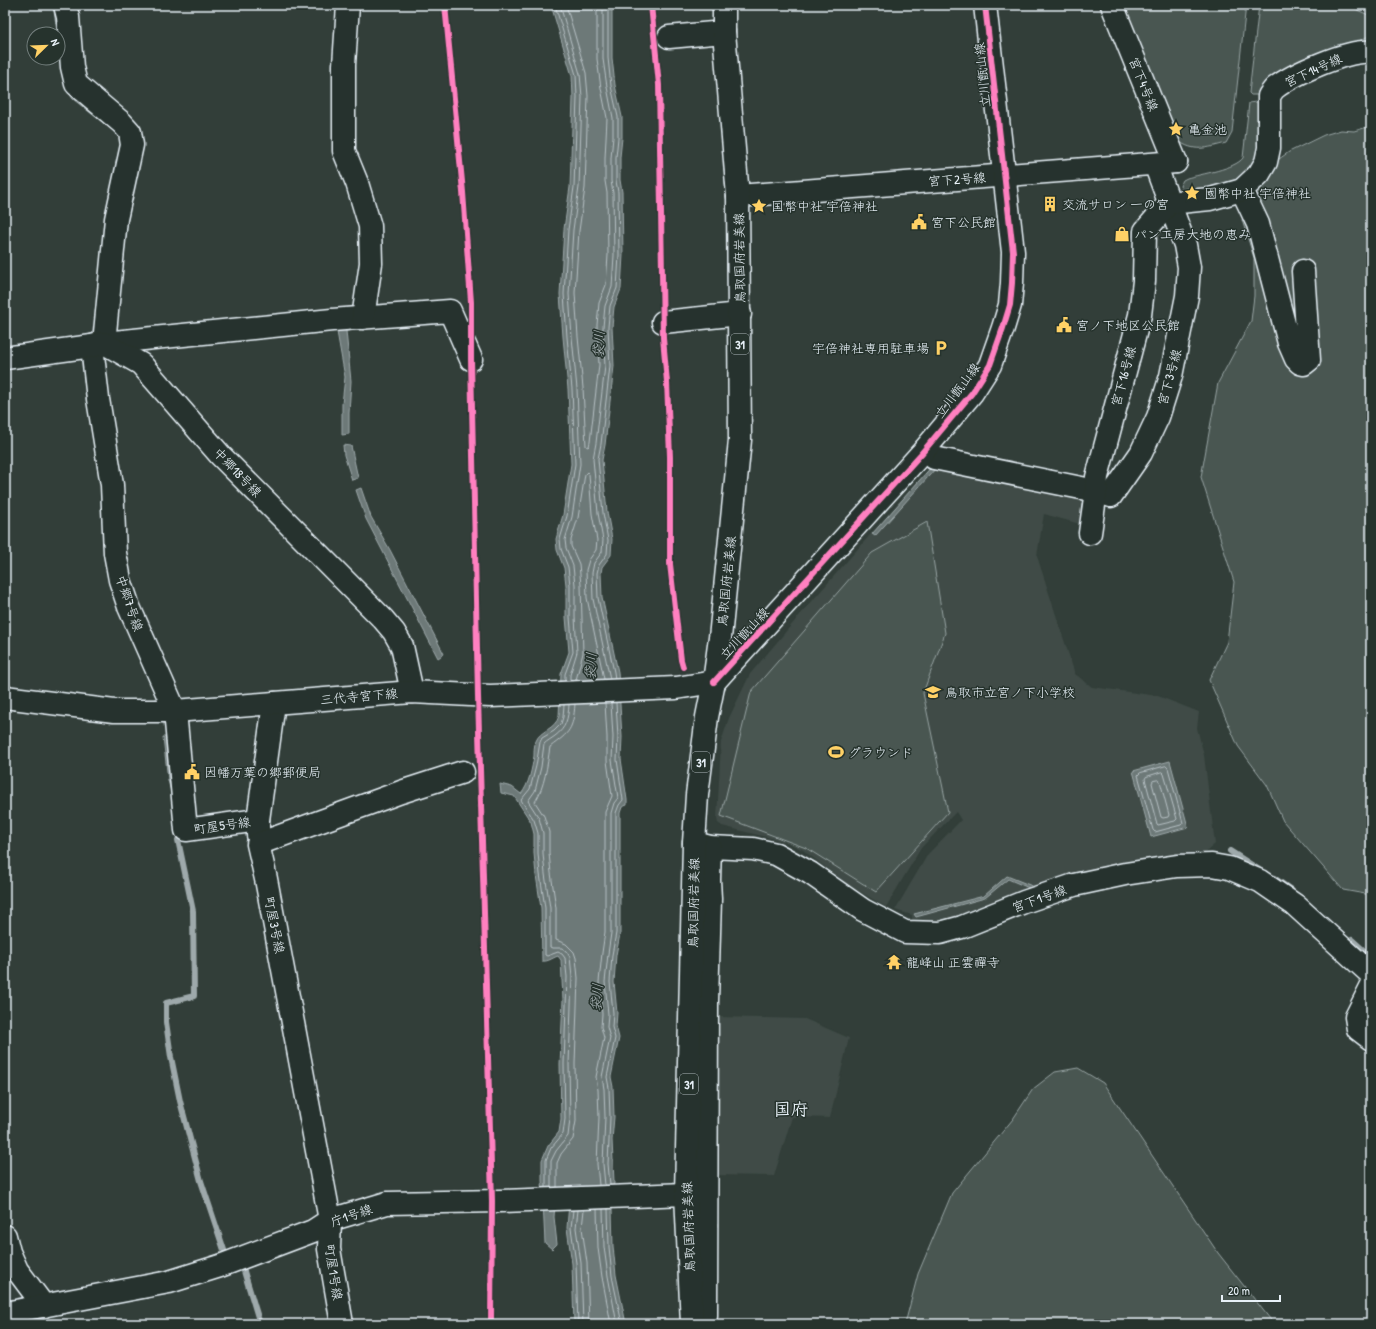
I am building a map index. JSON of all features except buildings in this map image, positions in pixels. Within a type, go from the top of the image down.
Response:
[{"type":"street","name":"中郷7号線","points":[[65,5],[68,16],[72,67],[76,84],[122,123],[130,132],[132,145],[116,219],[98,344],[98,399],[112,485],[116,553],[120,580],[129,607],[175,711],[186,830]]},
{"type":"street","points":[[348,5],[344,65],[344,151],[357,184],[370,226],[371,263],[363,318]]},
{"type":"street","name":"鳥取国府岩美線","points":[[692,1324],[678,1195],[702,845],[697,795],[707,717],[714,682],[740,440],[738,196],[724,32],[724,5]]},
{"type":"street","name":"立川甑山線","points":[[714,682],[921,454],[972,392],[990,365],[1010,305],[1013,252],[986,5]]},
{"type":"street","name":"宮下4号線","points":[[1112,5],[1166,163]]},
{"type":"street","points":[[669,37],[724,32]]},
{"type":"street","name":"宮下14号線","points":[[1169,203],[1210,199],[1242,190],[1259,174],[1266,162],[1270,148],[1269,96],[1274,89],[1295,76],[1341,56],[1364,51],[1371,52]]},
{"type":"street","name":"宮下2号線","points":[[738,196],[1166,163]]},
{"type":"street","name":"宮下3号線","points":[[1096,491],[1111,496],[1141,453],[1158,417],[1171,376],[1187,296],[1189,267],[1185,245],[1169,203],[1166,163]]},
{"type":"street","points":[[1242,190],[1258,224],[1289,343],[1296,359],[1300,363],[1304,364],[1309,360],[1303,271]]},
{"type":"street","name":"宮下16号線","points":[[1090,533],[1097,477],[1140,315],[1144,281],[1145,231],[1169,203]]},
{"type":"street","points":[[5,358],[98,344],[450,311],[471,359]]},
{"type":"street","points":[[663,322],[740,314]]},
{"type":"street","name":"中郷18号線","points":[[98,344],[141,364],[221,456],[383,619],[394,632],[402,646],[412,692]]},
{"type":"street","points":[[934,458],[1096,491]]},
{"type":"street","name":"三代寺宮下線","points":[[5,698],[114,711],[175,711],[412,692],[490,696],[676,688],[714,682]]},
{"type":"street","points":[[258,820],[274,703]]},
{"type":"street","points":[[258,844],[400,792],[463,772]]},
{"type":"street","name":"町屋5号線","points":[[186,830],[258,820],[258,844]]},
{"type":"street","name":"町屋3号線","points":[[258,844],[268,887],[330,1220]]},
{"type":"street","points":[[702,845],[709,880],[710,899],[707,1031],[706,1315],[704,1324]]},
{"type":"street","name":"宮下1号線","points":[[702,845],[753,849],[776,854],[810,873],[863,910],[905,932],[940,933],[962,927],[1024,902],[1074,885],[1124,874],[1177,866],[1212,865],[1229,868],[1260,881],[1295,905],[1371,974]]},
{"type":"street","points":[[1371,987],[1356,1017],[1358,1029],[1371,1039]]},
{"type":"street","name":"庁1号線","points":[[5,1313],[169,1282],[220,1266],[313,1232],[330,1220],[387,1203],[678,1195]]},
{"type":"street","name":"町屋1号線","points":[[330,1220],[329,1249],[342,1324]]},
{"type":"street","points":[[5,1236],[9,1252],[17,1270],[44,1306]]},
{"type":"shaded area","points":[[1123,5],[1246,5],[1232,132],[1226,143],[1207,148],[1195,148],[1189,147],[1177,140]]},
{"type":"shaded area","points":[[1259,5],[1351,5],[1357,10],[1371,16],[1371,35],[1336,52],[1264,95],[1251,95],[1249,93]]},
{"type":"shaded area","points":[[1262,101],[1265,148],[1249,178],[1183,194],[1180,186],[1183,180],[1225,168],[1239,162],[1243,158],[1249,103]]},
{"type":"shaded area","points":[[1371,126],[1371,895],[1343,890],[1283,821],[1267,785],[1238,746],[1209,680],[1227,642],[1234,582],[1201,477],[1218,383],[1251,321],[1254,296],[1254,258],[1242,220],[1252,198],[1279,159],[1289,152],[1324,135],[1341,130],[1354,131]]},
{"type":"shaded area","name":"鳥取市立宮ノ下小学校","points":[[933,463],[1091,495],[1087,526],[1044,514],[1037,556],[1075,674],[1092,687],[1158,696],[1199,712],[1197,728],[1204,755],[1215,844],[1197,860],[941,926],[912,921],[912,915],[895,910],[928,854],[961,820],[956,812],[921,848],[886,907],[847,884],[803,850],[786,842],[722,826],[718,823],[721,742],[729,718],[750,674]]},
{"type":"shaded area","name":"グラウンド","points":[[927,522],[945,633],[923,693],[948,812],[876,892],[806,848],[721,816],[751,692],[872,553]]},
{"type":"shaded area","points":[[720,1017],[805,1019],[849,1038],[830,1118],[792,1117],[774,1176],[713,1175]]},
{"type":"shaded area","points":[[1078,1068],[1103,1083],[1218,1253],[1274,1324],[905,1324],[918,1274],[952,1193],[1013,1119],[1033,1089],[1055,1072]]},
{"type":"water","points":[[53,5],[56,5],[59,26],[56,26]]},
{"type":"water","name":"袋川","points":[[551,5],[612,5],[612,58],[615,85],[622,117],[620,180],[622,192],[623,255],[621,289],[614,307],[612,327],[614,366],[602,460],[607,512],[612,539],[611,555],[602,567],[601,573],[602,597],[618,672],[622,737],[621,759],[627,800],[627,805],[622,807],[620,813],[620,934],[616,955],[614,982],[617,1013],[616,1026],[619,1038],[611,1077],[613,1087],[614,1117],[612,1140],[614,1182],[612,1209],[613,1246],[616,1275],[626,1324],[574,1324],[572,1264],[567,1228],[569,1203],[555,1204],[554,1217],[557,1244],[552,1249],[545,1243],[542,1160],[548,1146],[559,1132],[561,1119],[560,1064],[563,1000],[561,960],[558,956],[542,961],[541,908],[536,875],[534,834],[531,822],[514,796],[501,793],[500,784],[512,787],[521,794],[524,790],[531,771],[536,741],[541,734],[557,721],[559,716],[561,674],[569,652],[566,617],[566,585],[564,568],[557,550],[556,539],[563,515],[571,464],[568,389],[560,294],[564,229],[570,187],[573,97],[572,76]]},
{"type":"water","points":[[66,51],[123,138],[113,194],[110,194],[121,148],[120,138],[116,133],[73,99],[66,89],[62,66],[66,66]]},
{"type":"water","points":[[365,323],[367,329],[346,331],[351,381],[349,434],[342,435],[342,404],[345,377],[336,326]]},
{"type":"water","points":[[343,445],[351,446],[358,478],[352,480],[344,455]]},
{"type":"water","points":[[934,464],[937,467],[875,536],[872,534]]},
{"type":"water","points":[[361,488],[371,517],[390,550],[444,654],[438,658],[366,519],[356,490]]},
{"type":"water","points":[[163,737],[167,737],[173,800],[168,780]]},
{"type":"water","points":[[1170,761],[1188,827],[1151,837],[1133,771]]},
{"type":"water","points":[[1007,876],[1037,888],[1036,891],[1008,879],[985,898],[916,917],[914,914],[984,896]]},
{"type":"waterway","points":[[178,840],[193,911],[194,996],[166,1003],[166,1022],[180,1101],[201,1181],[225,1253]]},
{"type":"waterway","points":[[1230,851],[1261,871]]},
{"type":"waterway","points":[[1274,878],[1291,890]]},
{"type":"waterway","points":[[1352,940],[1371,957]]},
{"type":"waterway","points":[[243,1268],[260,1324]]},
{"type":"cycle path","points":[[445,5],[463,192],[471,302],[478,696],[492,1201],[491,1324]]},
{"type":"cycle path","points":[[651,5],[659,85],[663,338],[667,382],[670,457],[670,564],[683,667]]},
{"type":"cycle path","points":[[714,682],[921,454],[972,393],[990,365],[1010,305],[1013,252],[985,5]]},
{"type":"place","name":"亀金池","points":[[1176,129]]},
{"type":"place","name":"國幣中社 宇倍神社","points":[[1192,193]]},
{"type":"place","name":"交流サロン 一の宮","points":[[1050,204]]},
{"type":"place","name":"国幣中社 宇倍神社","points":[[759,206]]},
{"type":"place","name":"宮下公民館","points":[[919,222]]},
{"type":"place","name":"パン工房大地の恵み","points":[[1122,234]]},
{"type":"place","name":"宮ノ下地区公民館","points":[[1064,325]]},
{"type":"place","name":"宇倍神社専用駐車場","points":[[941,348]]},
{"type":"place","name":"鳥取市立宮ノ下小学校","points":[[933,692]]},
{"type":"place","name":"グラウンド","points":[[836,752]]},
{"type":"place","name":"因幡万葉の郷郵便局","points":[[192,772]]},
{"type":"place","name":"龍峰山 正雲禪寺","points":[[894,962]]},
{"type":"district","name":"国府","points":[[791,1108]]}]
